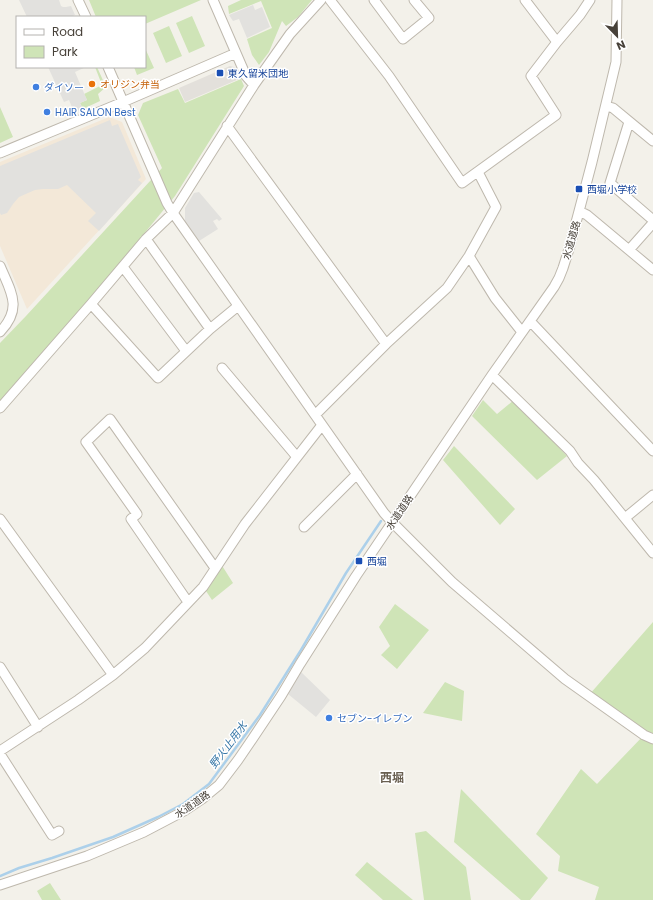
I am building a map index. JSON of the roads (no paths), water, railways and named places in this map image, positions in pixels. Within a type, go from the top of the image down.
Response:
[{"type":"street","points":[[78,0],[86,16]]},
{"type":"street","points":[[213,0],[246,76],[254,84]]},
{"type":"street","points":[[0,408],[146,239],[173,213],[254,84],[290,34],[321,0]]},
{"type":"street","points":[[330,0],[389,76],[462,183],[556,115],[532,76],[590,0]]},
{"type":"street","points":[[374,0],[403,39],[429,18],[414,0]]},
{"type":"street","points":[[525,0],[557,42]]},
{"type":"street","name":"水道道路","points":[[0,885],[87,856],[144,832],[184,811],[202,799],[219,784],[238,760],[281,696],[352,582],[559,278],[567,256],[579,211],[616,62],[617,0]]},
{"type":"street","points":[[0,153],[236,53]]},
{"type":"street","points":[[108,68],[167,203],[173,213],[384,513],[452,582],[565,679],[644,735],[653,739]]},
{"type":"street","points":[[606,106],[613,108],[653,142]]},
{"type":"street","points":[[629,122],[610,183],[653,222],[629,250]]},
{"type":"street","points":[[227,126],[386,344]]},
{"type":"street","points":[[315,415],[386,344],[446,288],[468,256],[496,207],[478,172]]},
{"type":"street","points":[[579,211],[587,215],[653,270]]},
{"type":"street","points":[[146,239],[210,329]]},
{"type":"street","points":[[468,256],[495,298],[522,332]]},
{"type":"street","points":[[0,266],[12,292],[14,307],[10,320],[0,332]]},
{"type":"street","points":[[123,267],[186,351]]},
{"type":"street","points":[[91,304],[158,378],[210,329],[238,306]]},
{"type":"street","points":[[530,321],[653,451]]},
{"type":"street","points":[[222,368],[297,457]]},
{"type":"street","points":[[492,375],[570,451],[578,463],[653,553]]},
{"type":"street","points":[[188,602],[131,519],[136,514],[86,442],[110,419],[216,568]]},
{"type":"street","points":[[58,831],[52,835],[0,752],[113,675],[145,648],[202,587],[245,524],[322,424]]},
{"type":"street","points":[[304,527],[357,474]]},
{"type":"street","points":[[625,518],[653,496]]},
{"type":"street","points":[[0,519],[113,675]]},
{"type":"street","points":[[0,667],[38,727]]},
{"type":"waterway","name":"野火止用水","points":[[0,876],[19,868],[113,837],[183,804],[209,784],[260,715],[301,650],[346,573],[381,521]]},
{"type":"place","name":"東久留米団地","points":[[220,73]]},
{"type":"place","name":"オリジン弁当","points":[[92,84]]},
{"type":"place","name":"ダイソー","points":[[36,87]]},
{"type":"place","name":"HAIR SALON Best","points":[[47,112]]},
{"type":"place","name":"西堀小学校","points":[[579,189]]},
{"type":"place","name":"西堀","points":[[359,561]]},
{"type":"place","name":"セブン-イレブン","points":[[329,718]]},
{"type":"district","name":"西堀","points":[[392,778]]}]
